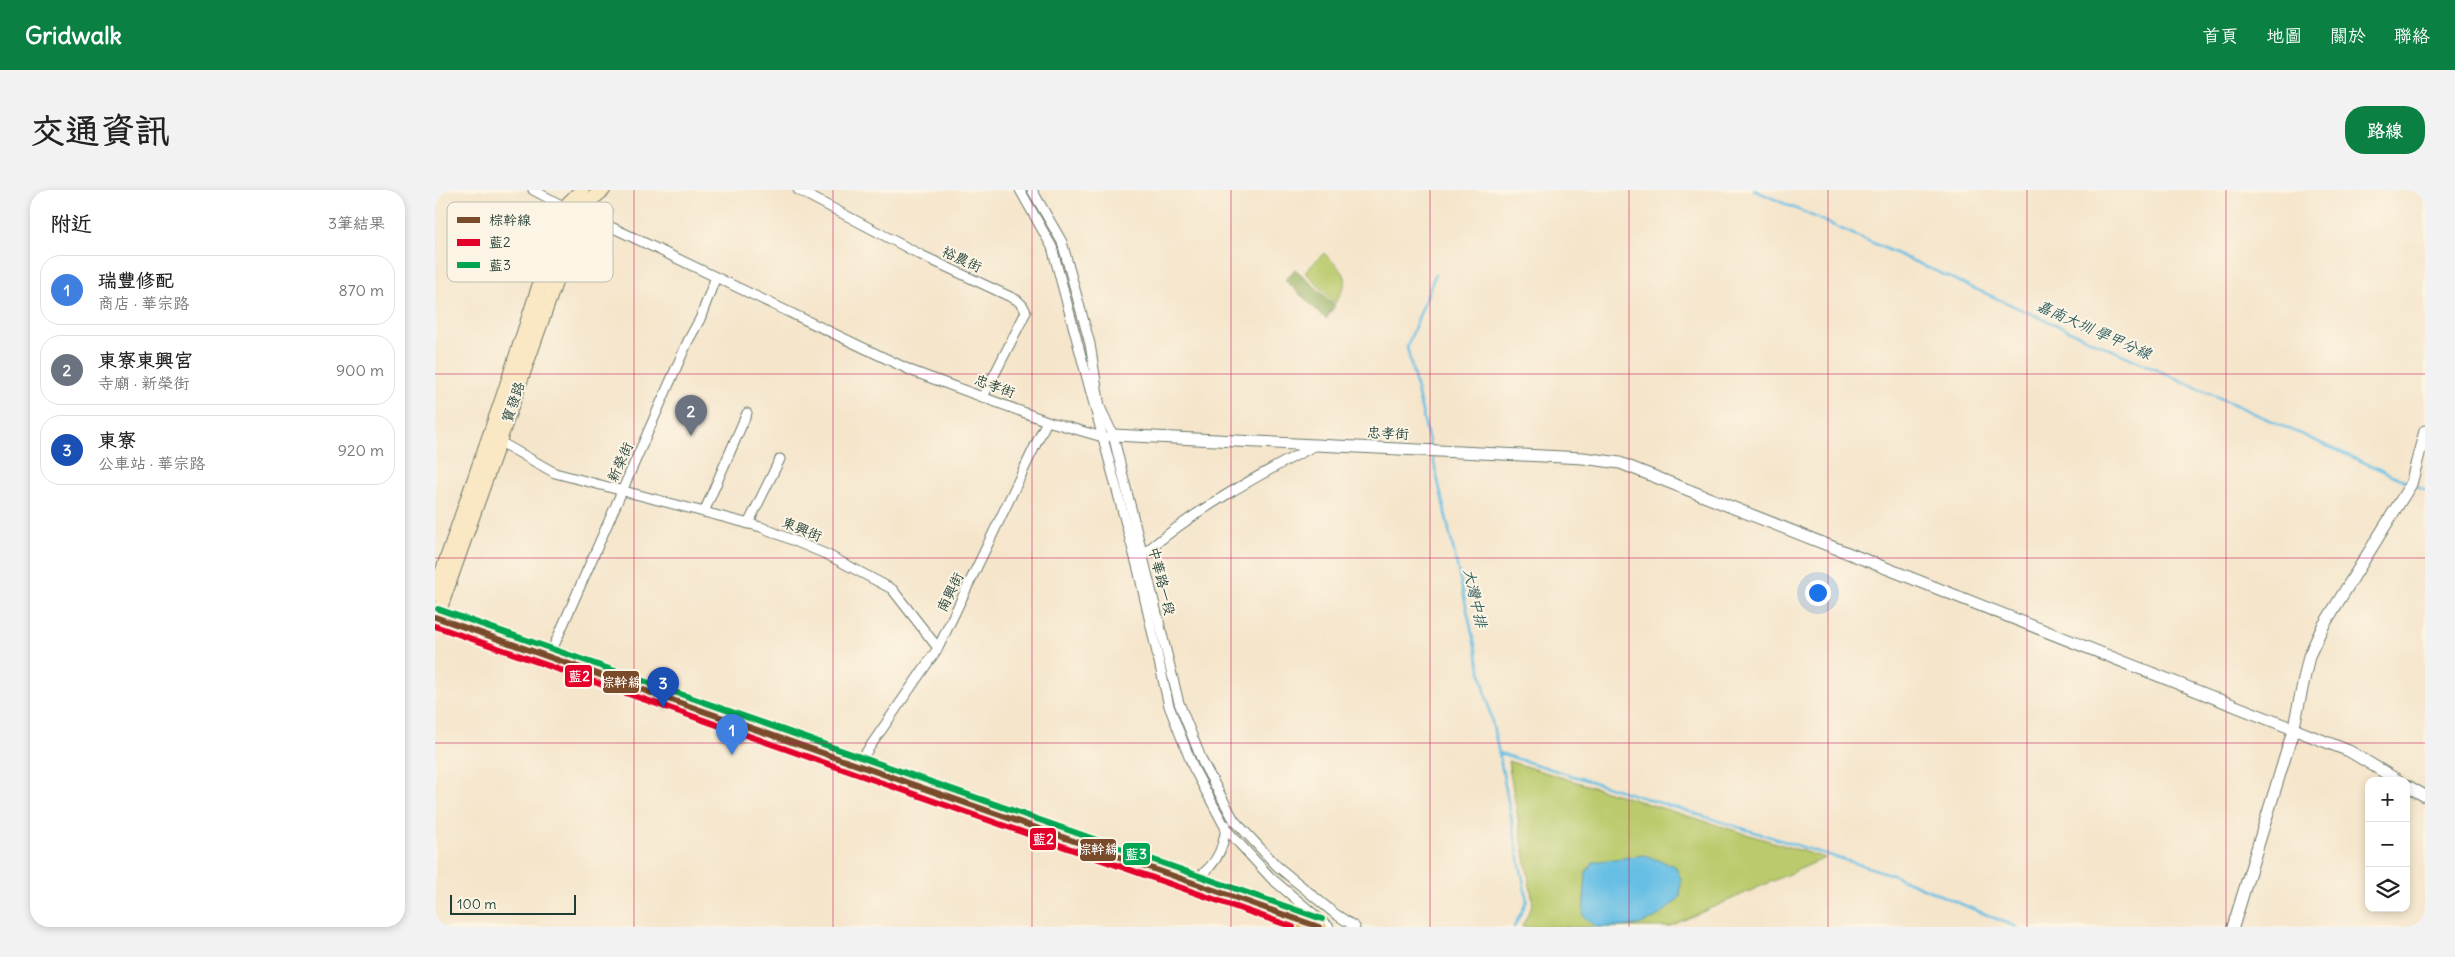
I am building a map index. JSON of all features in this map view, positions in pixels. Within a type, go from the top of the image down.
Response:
[{"type":"main road","name":"寶發路","points":[[571,202],[582,190]]},
{"type":"main road","name":"寶發路","points":[[587,202],[603,190]]},
{"type":"main road","name":"寶發路","points":[[436,619],[495,439],[543,282]]},
{"type":"main road","name":"寶發路","points":[[435,593],[469,492],[495,439],[554,282]]},
{"type":"main road","points":[[436,619],[858,764],[1319,927]]},
{"type":"street","name":"忠孝街","points":[[533,190],[554,202]]},
{"type":"street","name":"裕農街","points":[[798,190],[921,255],[1017,300],[1023,306],[1025,312],[983,397]]},
{"type":"street","name":"中華路一段","points":[[1021,190],[1052,247],[1109,437],[1179,703],[1203,763],[1227,810],[1277,866],[1334,913],[1355,927]]},
{"type":"street","name":"中華路一段","points":[[1033,190],[1062,242],[1090,344],[1100,407],[1109,437],[1169,706],[1193,767],[1226,828],[1271,878],[1329,927]]},
{"type":"street","name":"忠孝街","points":[[613,228],[912,371],[1047,420],[1109,437],[1317,444],[1583,458],[1620,463],[2349,751],[2392,777]]},
{"type":"street","name":"新榮街","points":[[549,657],[688,341],[700,319],[715,278]]},
{"type":"street","points":[[704,512],[747,412]]},
{"type":"street","name":"南興街","points":[[858,764],[938,648],[1047,420]]},
{"type":"street","points":[[2233,927],[2244,897],[2293,730],[2309,656],[2322,628],[2404,497],[2416,469],[2425,431]]},
{"type":"street","name":"東興街","points":[[495,439],[555,473],[748,524],[828,555],[892,589],[938,648]]},
{"type":"street","points":[[1141,556],[1190,517],[1251,480],[1317,444]]},
{"type":"street","points":[[748,524],[780,459]]},
{"type":"street","points":[[2410,787],[2425,796]]},
{"type":"street","points":[[1188,882],[1200,877],[1219,858],[1226,828],[1227,810]]},
{"type":"green space","points":[[1324,253],[1342,271],[1345,280],[1341,293],[1335,303],[1305,272]]},
{"type":"green space","points":[[1295,269],[1335,305],[1326,319],[1285,280]]},
{"type":"green space","points":[[1508,761],[1825,858],[1668,927],[1522,927],[1533,903]]},
{"type":"water","points":[[1644,855],[1675,866],[1681,879],[1680,897],[1652,920],[1623,927],[1596,927],[1583,916],[1586,872],[1593,862]]},
{"type":"waterway","name":"嘉南大圳 學甲分線","points":[[1754,190],[2408,482]]},
{"type":"waterway","name":"大灣中排","points":[[1430,446],[1407,347],[1435,275]]},
{"type":"waterway","name":"大灣中排","points":[[1432,454],[1499,753],[1527,901],[1514,927]]},
{"type":"waterway","name":"嘉南大圳 學甲分線","points":[[2415,485],[2425,490]]},
{"type":"waterway","points":[[1499,753],[1890,874],[2016,927]]},
{"type":"waterway","points":[[2245,906],[2249,892]]},
{"type":"transit line","name":"藍3","points":[[438,609],[1322,919]]},
{"type":"transit line","name":"棕幹線","points":[[435,617],[1319,927]]},
{"type":"transit line","name":"藍2","points":[[435,626],[1293,927]]},
{"type":"place","name":"東寮東興宮","points":[[691,436]]},
{"type":"place","name":"東寮","points":[[663,708]]},
{"type":"place","name":"瑞豐修配","points":[[732,755]]}]
